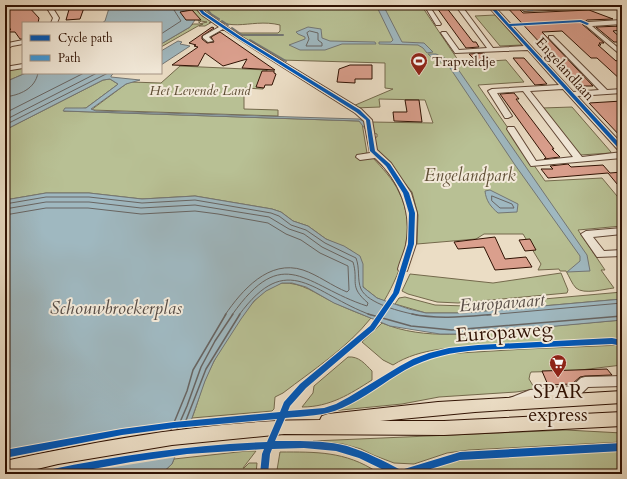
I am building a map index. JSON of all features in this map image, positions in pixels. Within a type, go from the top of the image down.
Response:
[{"type":"main road","points":[[5,468],[65,456],[152,442],[288,427],[370,415],[622,397]]},
{"type":"main road","points":[[288,427],[444,428],[622,419]]},
{"type":"street","points":[[49,5],[56,18],[54,22]]},
{"type":"street","points":[[197,5],[203,13],[223,27],[361,114],[368,120],[375,155],[388,165],[406,193],[412,213],[411,244],[404,270]]},
{"type":"street","points":[[438,24],[426,6],[441,5]]},
{"type":"street","points":[[458,5],[491,50]]},
{"type":"street","name":"Engelandlaan","points":[[490,5],[622,149]]},
{"type":"street","points":[[520,5],[524,10],[534,7],[622,5]]},
{"type":"street","points":[[622,22],[587,24],[622,54]]},
{"type":"street","points":[[210,41],[205,37],[223,27]]},
{"type":"street","name":"Engelandlaan","points":[[444,33],[457,52],[529,48]]},
{"type":"street","points":[[551,37],[605,92]]},
{"type":"street","points":[[7,45],[22,42]]},
{"type":"street","points":[[614,47],[622,47]]},
{"type":"street","points":[[5,69],[22,66]]},
{"type":"street","name":"Engelandlaan","points":[[508,116],[492,92],[564,87]]},
{"type":"street","points":[[525,89],[579,159]]},
{"type":"street","points":[[570,94],[622,91]]},
{"type":"street","points":[[511,129],[534,164],[622,155]]},
{"type":"street","points":[[360,157],[375,155]]},
{"type":"street","points":[[622,232],[586,234],[600,255],[622,253]]},
{"type":"street","points":[[510,404],[530,395],[575,391],[585,382],[622,381]]},
{"type":"green space","points":[[181,5],[192,5],[202,16],[211,21],[209,23],[212,22],[205,26],[199,26],[203,24],[198,26],[162,46],[162,43],[193,24],[207,22],[201,21],[199,23],[199,20],[193,19]]},
{"type":"green space","name":"Engelandpark","points":[[200,5],[421,5],[460,63],[506,60],[524,82],[478,85],[545,181],[602,178],[622,202],[622,226],[578,230],[605,270],[601,270],[614,288],[584,291],[576,288],[566,271],[560,271],[559,269],[538,270],[541,264],[523,234],[484,234],[476,239],[417,244],[418,215],[412,192],[399,176],[375,152],[372,138],[377,137],[377,134],[372,133],[371,122],[433,123],[425,100],[379,99],[380,107],[355,108],[353,106],[393,89],[385,88],[385,63],[280,60],[236,33],[278,33],[280,31],[280,25],[268,23],[238,25],[228,24],[219,21],[210,15]]},
{"type":"green space","points":[[495,15],[522,45],[500,46],[475,16]]},
{"type":"green space","name":"Het Levende Land","points":[[180,66],[267,70],[263,89],[244,88],[244,109],[278,110],[278,116],[91,110],[126,84],[131,82],[161,83]]},
{"type":"green space","points":[[22,67],[22,74],[24,74],[5,82],[5,72]]},
{"type":"green space","points":[[110,79],[118,84],[86,108],[64,111],[359,121],[362,123],[367,153],[362,154],[365,158],[373,158],[394,183],[404,205],[407,219],[407,233],[402,262],[391,289],[384,301],[377,298],[363,287],[352,251],[326,239],[308,226],[293,221],[281,212],[272,209],[195,196],[142,199],[89,193],[46,193],[5,200],[5,130],[103,80]]},
{"type":"green space","points":[[572,107],[611,153],[580,155],[542,108]]},
{"type":"green space","points":[[561,273],[568,290],[567,293],[458,303],[437,302],[402,291],[410,274],[493,283]]},
{"type":"green space","points":[[282,283],[302,286],[371,318],[341,349],[283,393],[275,397],[274,409],[272,411],[192,418],[205,380],[216,358],[239,320],[248,308],[265,291]]},
{"type":"green space","points":[[622,292],[622,299],[463,313],[426,313],[395,304],[399,298],[405,297],[435,305],[466,306]]},
{"type":"green space","points":[[622,320],[622,340],[538,342],[439,349],[415,355],[393,365],[383,360],[362,342],[382,323],[398,329],[415,332],[432,334],[467,334]]},
{"type":"green space","points":[[622,345],[622,365],[572,371],[531,372],[529,379],[535,389],[516,392],[439,397],[402,404],[331,411],[362,397],[410,366],[443,354]]},
{"type":"green space","points":[[348,357],[362,361],[372,371],[372,380],[339,399],[322,405],[302,407],[313,393],[314,386]]},
{"type":"green space","points":[[566,430],[622,433],[622,442],[469,450],[447,453],[414,464],[394,463],[361,449],[343,444],[313,441]]},
{"type":"green space","points":[[622,450],[622,474],[415,474],[438,465],[478,457]]},
{"type":"green space","points":[[256,451],[243,468],[249,463],[257,463],[256,474],[161,474],[172,464],[174,459]]},
{"type":"green space","points":[[280,452],[306,452],[342,456],[365,465],[378,474],[270,474],[270,470],[277,470]]},
{"type":"water","points":[[110,5],[181,5],[195,20],[190,27],[162,43],[162,22],[104,22]]},
{"type":"water","points":[[376,5],[383,5],[402,42],[424,43],[433,52],[427,53],[418,45],[379,44],[379,42],[391,42],[393,40]]},
{"type":"water","points":[[308,27],[321,29],[322,38],[330,41],[375,42],[376,44],[342,44],[325,50],[300,50],[289,45],[305,39],[305,37],[296,32]]},
{"type":"water","points":[[178,41],[182,42],[180,44],[190,46],[162,64],[162,50]]},
{"type":"water","points":[[428,54],[436,54],[453,62],[587,255],[590,271],[567,272],[580,261],[580,256],[515,165],[450,68]]},
{"type":"water","points":[[24,74],[113,74],[111,77],[140,80],[126,84],[91,109],[96,111],[359,119],[365,122],[366,130],[359,121],[63,111],[65,108],[86,108],[118,84],[110,79],[103,80],[5,130],[5,82]]},
{"type":"water","points":[[490,190],[518,204],[517,212],[498,213],[486,198],[485,191]]},
{"type":"water","name":"Schouwbroekerplas","points":[[46,193],[89,193],[142,199],[195,196],[272,209],[281,212],[293,221],[308,226],[326,239],[344,246],[360,256],[363,264],[363,287],[377,298],[426,313],[463,313],[622,299],[622,320],[470,334],[440,334],[390,326],[334,303],[306,287],[292,283],[282,283],[266,291],[254,301],[214,361],[172,464],[161,474],[5,474],[5,200]]},
{"type":"pier","points":[[194,419],[177,457],[71,474],[5,474],[5,450],[123,428]]},
{"type":"building","points":[[14,5],[27,5],[39,18],[38,22],[22,22],[22,39],[20,39],[15,32],[8,32],[11,29],[5,29],[5,13]]},
{"type":"building","points":[[85,5],[80,19],[66,20],[70,6]]},
{"type":"building","points":[[505,5],[515,5],[523,13],[589,10],[613,19],[587,20],[582,24],[604,43],[599,43],[601,45],[598,45],[616,61],[618,60],[622,64],[622,81],[597,58],[591,58],[562,31],[542,32],[593,86],[582,86],[578,84]]},
{"type":"building","points":[[446,7],[473,42],[476,42],[479,47],[466,48],[437,8]]},
{"type":"building","points":[[192,10],[201,20],[186,20],[180,12]]},
{"type":"building","points":[[616,26],[622,30],[613,31],[622,39],[622,42],[614,42],[596,27]]},
{"type":"building","points":[[212,27],[214,28],[202,36],[202,39],[207,43],[214,42],[211,37],[220,32],[275,70],[242,68],[247,59],[223,66],[205,53],[198,66],[172,65],[198,47],[189,43]]},
{"type":"building","points":[[484,53],[490,60],[475,60],[469,54]]},
{"type":"building","points":[[513,58],[524,58],[547,84],[535,85]]},
{"type":"building","points":[[350,65],[372,65],[372,79],[355,79],[355,83],[337,82],[339,69]]},
{"type":"building","points":[[262,71],[274,71],[276,74],[272,85],[265,85],[264,88],[256,87]]},
{"type":"building","points":[[514,93],[519,99],[516,99],[554,149],[552,149],[560,157],[544,159],[546,158],[500,94]]},
{"type":"building","points":[[405,100],[419,100],[422,122],[394,121],[393,112],[407,112]]},
{"type":"building","points":[[622,101],[622,113],[618,113],[622,117],[622,138],[589,103]]},
{"type":"building","points":[[568,164],[571,167],[603,165],[610,173],[622,172],[622,190],[608,173],[548,178],[541,169],[553,169],[550,166]]},
{"type":"building","points":[[495,237],[505,259],[526,257],[532,267],[495,270],[484,247],[458,249],[454,242]]},
{"type":"building","points":[[530,239],[536,250],[525,251],[519,240]]},
{"type":"building","points":[[607,369],[612,375],[585,376],[580,377],[572,384],[548,385],[542,371]]},
{"type":"waterway","points":[[203,5],[211,14],[219,19]]},
{"type":"waterway","points":[[222,21],[228,25]]},
{"type":"waterway","points":[[232,28],[242,35],[283,35]]},
{"type":"waterway","points":[[250,40],[286,61]]},
{"type":"marked path","points":[[520,5],[524,9],[536,9]]},
{"type":"cycle path","points":[[197,5],[203,13],[240,38],[358,111],[368,120],[373,151],[388,165],[406,193],[412,213],[411,244],[396,293],[372,328],[303,386],[287,404],[266,454],[264,474]]},
{"type":"cycle path","points":[[490,5],[622,149]]},
{"type":"cycle path","points":[[509,25],[581,21],[587,24]]},
{"type":"cycle path","name":"Europaweg","points":[[5,454],[122,432],[174,425],[324,411],[338,406],[365,392],[415,361],[439,353],[459,349],[612,341],[622,343]]},
{"type":"cycle path","points":[[48,474],[159,454],[216,448],[293,444],[336,447],[367,457],[400,474]]},
{"type":"cycle path","points":[[402,474],[460,456],[622,447]]},
{"type":"place","name":"Trapveldje","points":[[419,76]]},
{"type":"place","name":"SPAR express","points":[[558,378]]},
{"type":"water label","name":"Europavaart","points":[[502,303]]}]
